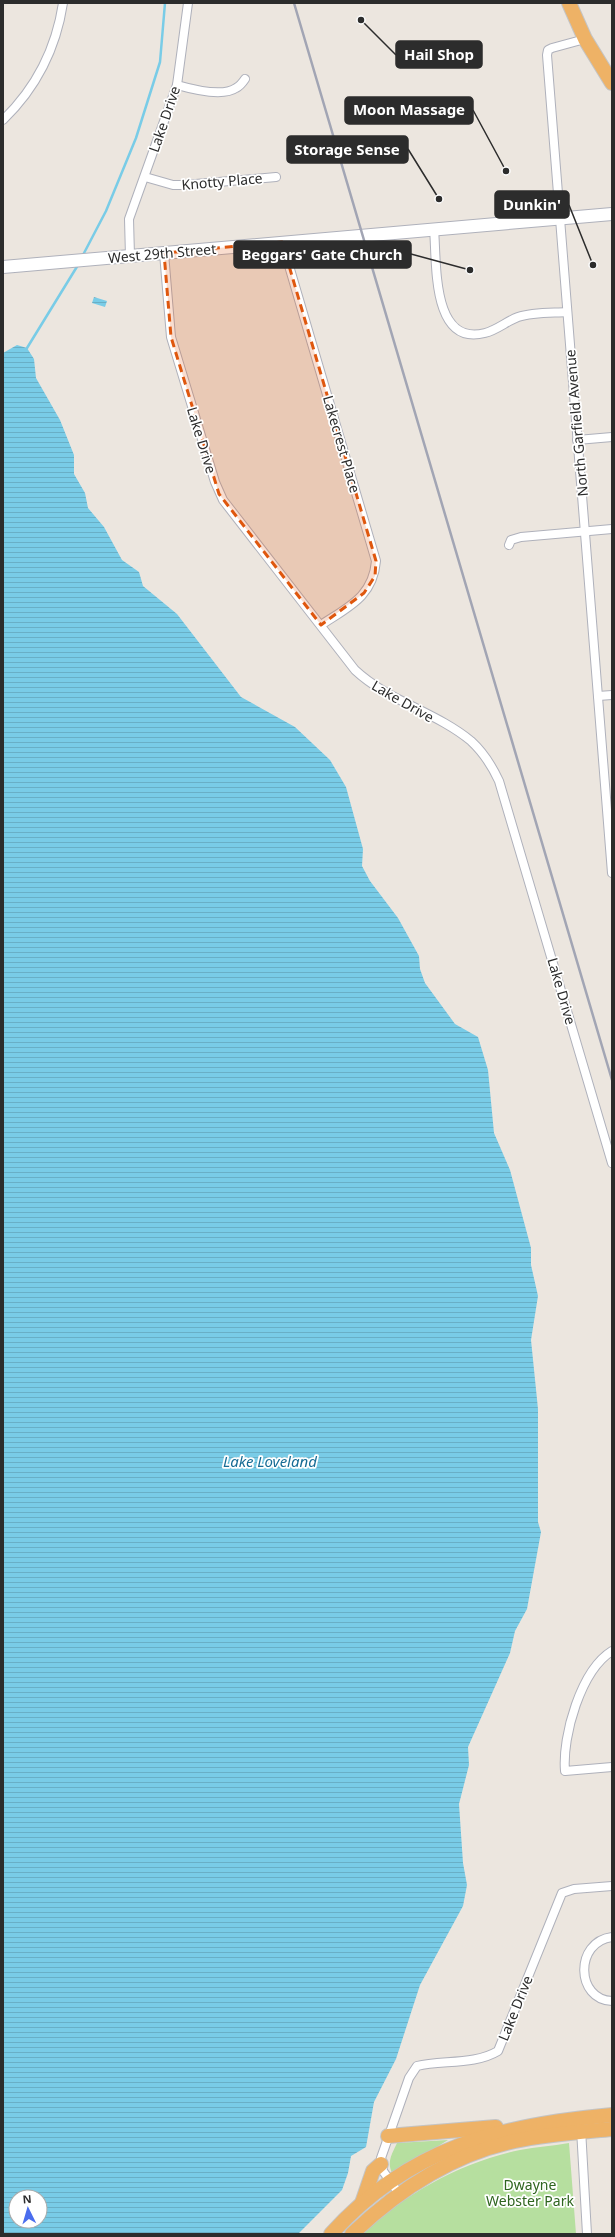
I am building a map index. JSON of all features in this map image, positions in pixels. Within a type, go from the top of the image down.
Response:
[{"type":"highway","points":[[569,3],[585,39],[612,83]]},
{"type":"highway","points":[[331,2234],[362,2203],[390,2182],[428,2160],[460,2144],[518,2127],[612,2115]]},
{"type":"highway","points":[[388,2136],[508,2126],[518,2127]]},
{"type":"highway","points":[[352,2234],[367,2219],[400,2194],[441,2168],[470,2155],[514,2141],[612,2129]]},
{"type":"highway","points":[[362,2203],[373,2171],[380,2164]]},
{"type":"main road","name":"West 29th Street","points":[[3,267],[612,214]]},
{"type":"street","points":[[3,120],[24,98],[43,69],[57,35],[63,3]]},
{"type":"street","name":"Lake Drive","points":[[130,256],[130,219],[177,85],[188,3]]},
{"type":"street","name":"North Garfield Avenue","points":[[585,39],[552,48],[548,50],[546,55],[612,873]]},
{"type":"street","points":[[177,85],[192,90],[209,92],[235,89],[245,79]]},
{"type":"street","name":"Knotty Place","points":[[145,177],[173,185],[276,177]]},
{"type":"street","points":[[434,229],[440,299],[447,320],[455,327],[465,333],[477,334],[487,332],[518,317],[567,312]]},
{"type":"street","name":"Lakecrest Place","points":[[282,242],[376,561],[375,576],[364,593],[350,606],[321,625]]},
{"type":"street","name":"Lake Drive","points":[[164,253],[171,337],[219,494],[233,515],[321,625],[348,662],[362,676],[379,688],[470,740],[482,753],[494,770],[507,802],[612,1163]]},
{"type":"street","points":[[577,440],[612,437]]},
{"type":"street","points":[[509,545],[511,540],[521,537],[612,529]]},
{"type":"street","points":[[598,696],[612,695]]},
{"type":"street","points":[[612,1651],[598,1662],[589,1676],[569,1726],[566,1737],[564,1762],[565,1771],[612,1767]]},
{"type":"street","name":"Lake Drive","points":[[380,2164],[388,2136],[409,2078],[417,2066],[430,2063],[488,2057],[498,2051],[562,1894],[569,1890],[612,1886]]},
{"type":"street","points":[[612,1937],[601,1940],[591,1949],[586,1957],[584,1978],[593,1992],[607,2001],[612,2001]]},
{"type":"street","points":[[580,2118],[587,2234]]},
{"type":"street","points":[[380,2164],[390,2182],[400,2194]]},
{"type":"highlighted area","points":[[282,242],[376,561],[375,576],[364,593],[321,625],[219,494],[171,337],[164,253]]},
{"type":"green space","points":[[448,2140],[393,2174],[390,2162],[397,2143]]},
{"type":"green space","name":"Dwayne Webster Park","points":[[569,2143],[576,2234],[363,2234],[397,2205],[436,2181],[456,2171],[498,2155],[520,2150]]},
{"type":"water","points":[[94,297],[107,301],[105,307],[92,303]]},
{"type":"water","name":"Lake Loveland","points":[[17,345],[27,348],[34,359],[36,378],[60,420],[74,455],[74,474],[85,493],[88,508],[104,527],[122,560],[139,572],[143,586],[177,614],[241,697],[295,727],[330,760],[346,787],[363,849],[362,866],[370,881],[398,918],[419,956],[420,969],[425,983],[455,1024],[478,1037],[488,1070],[494,1133],[510,1170],[531,1248],[531,1265],[538,1296],[531,1340],[538,1409],[538,1522],[541,1532],[527,1609],[515,1631],[510,1653],[468,1747],[469,1765],[459,1804],[463,1863],[467,1885],[463,1906],[420,1985],[396,2059],[374,2102],[366,2147],[351,2156],[348,2173],[342,2190],[298,2234],[3,2234],[3,353]]},
{"type":"waterway","points":[[83,255],[106,211],[136,138],[160,62],[165,3]]},
{"type":"waterway","points":[[27,348],[78,265]]},
{"type":"railway","points":[[294,3],[612,1080]]},
{"type":"place","name":"Hail Shop","points":[[361,20]]},
{"type":"place","name":"Moon Massage","points":[[506,171]]},
{"type":"place","name":"Storage Sense","points":[[439,199]]},
{"type":"place","name":"Dunkin'","points":[[593,265]]},
{"type":"place","name":"Beggars' Gate Church","points":[[470,270]]}]
